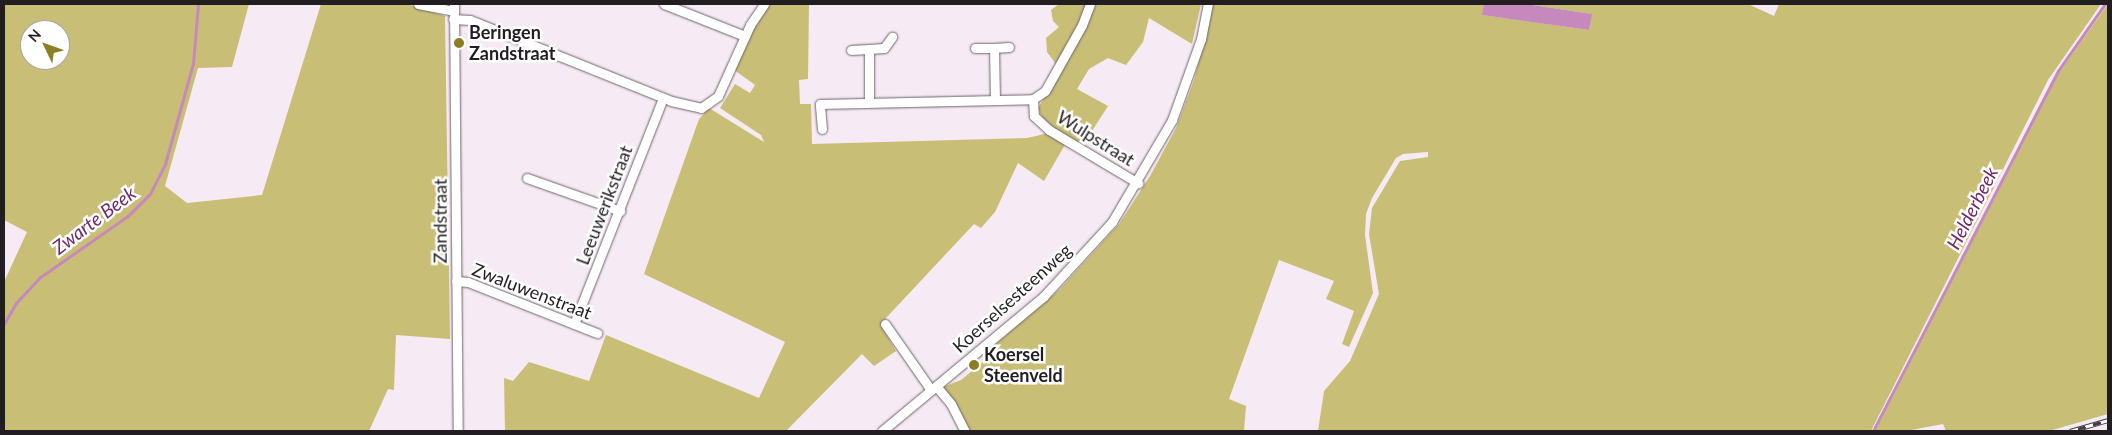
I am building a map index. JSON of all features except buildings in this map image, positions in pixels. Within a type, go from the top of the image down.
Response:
[{"type":"street","points":[[418,4],[453,11],[470,20],[663,98],[694,108],[713,102],[745,36],[764,4]]},
{"type":"street","points":[[664,4],[745,36]]},
{"type":"street","points":[[822,129],[820,104],[1033,99],[1045,91],[1082,25],[1090,4]]},
{"type":"street","name":"Koerselsesteenweg","points":[[882,431],[1065,276],[1112,222],[1138,183],[1172,120],[1201,39],[1208,4]]},
{"type":"street","name":"Zandstraat","points":[[453,11],[458,431]]},
{"type":"street","points":[[851,50],[884,48],[892,37]]},
{"type":"street","points":[[975,48],[1009,47]]},
{"type":"street","points":[[994,48],[995,100]]},
{"type":"street","points":[[869,49],[869,102]]},
{"type":"street","name":"Leeuwerikstraat","points":[[574,324],[663,98]]},
{"type":"street","name":"Wulpstraat","points":[[1033,99],[1034,116],[1049,130],[1138,183]]},
{"type":"street","points":[[527,178],[620,211]]},
{"type":"street","name":"Zwaluwenstraat","points":[[456,281],[597,333]]},
{"type":"street","points":[[885,324],[934,388],[951,404],[966,431]]},
{"type":"shaded area","points":[[4,4],[249,4],[232,67],[198,68],[165,186],[187,203],[262,195],[321,4],[407,4],[445,16],[450,339],[396,335],[394,390],[388,389],[369,431],[4,431],[4,282],[27,232],[4,220]]},
{"type":"shaded area","points":[[769,4],[809,4],[808,79],[799,80],[800,104],[811,104],[812,144],[1027,138],[1049,133],[1066,143],[1044,181],[1018,163],[995,212],[981,228],[974,224],[886,318],[881,326],[896,351],[874,366],[862,354],[786,431],[505,431],[504,378],[513,381],[529,362],[589,381],[606,335],[759,398],[785,342],[644,274],[699,119],[709,108],[764,142],[761,135],[720,108],[735,84],[750,93],[755,85],[733,69],[756,18]]},
{"type":"shaded area","points":[[1059,4],[1086,4],[1078,25],[1056,64],[1047,52],[1046,38],[1059,27],[1053,21],[1051,10]]},
{"type":"shaded area","points":[[1093,4],[1201,4],[1192,44],[1149,18],[1143,42],[1126,65],[1108,58],[1089,69],[1077,89],[1108,106],[1083,145],[1044,122],[1038,108],[1069,57]]},
{"type":"shaded area","points":[[1213,4],[1484,4],[1483,15],[1589,30],[1591,14],[1526,4],[1748,4],[1774,16],[1779,4],[2101,4],[2048,80],[1871,431],[1318,431],[1324,391],[1350,361],[1379,294],[1369,234],[1372,208],[1400,161],[1428,157],[1428,152],[1403,154],[1396,158],[1372,198],[1366,214],[1365,235],[1373,293],[1349,347],[1342,344],[1354,311],[1326,299],[1334,281],[1279,260],[1229,399],[1246,406],[1244,431],[969,431],[943,387],[961,380],[984,361],[991,348],[1059,290],[1119,224],[1150,176],[1176,128],[1194,80]]},
{"type":"shaded area","points":[[1484,4],[1526,4],[1592,14],[1589,30],[1482,15]]},
{"type":"shaded area","points":[[2108,4],[2108,414],[2049,431],[1946,431],[1943,424],[1906,431],[1875,431],[2059,73]]},
{"type":"waterway","name":"Zwarte Beek","points":[[4,324],[16,303],[39,278],[128,216],[150,194],[165,164],[193,64],[198,4]]},
{"type":"waterway","name":"Helderbeek","points":[[1873,431],[2058,71],[2105,4]]},
{"type":"railway","points":[[2070,431],[2108,420]]},
{"type":"place","name":"Beringen Zandstraat","points":[[459,43]]},
{"type":"place","name":"Koersel Steenveld","points":[[974,365]]}]
